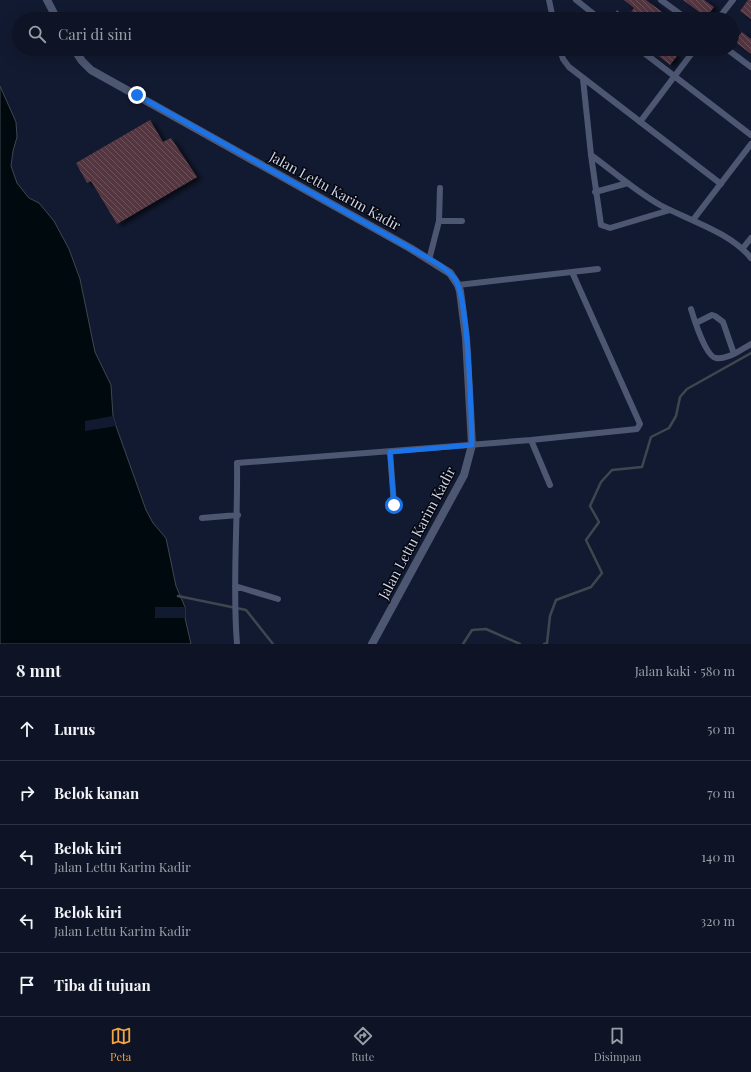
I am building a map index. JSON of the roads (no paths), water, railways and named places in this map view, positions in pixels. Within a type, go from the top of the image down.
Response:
[{"type":"street","points":[[47,0],[54,12]]},
{"type":"street","points":[[549,0],[552,12]]},
{"type":"street","points":[[576,0],[591,12]]},
{"type":"street","points":[[661,0],[677,12]]},
{"type":"street","points":[[724,12],[733,0]]},
{"type":"street","name":"Jalan Lettu Karim Kadir","points":[[79,56],[92,70],[242,152],[430,260],[450,273],[458,285],[466,338],[472,445],[464,475],[373,644]]},
{"type":"street","points":[[563,56],[565,62],[583,79],[721,184]]},
{"type":"street","points":[[648,56],[751,135]]},
{"type":"street","points":[[640,122],[690,56]]},
{"type":"street","points":[[736,56],[751,67]]},
{"type":"street","points":[[583,79],[599,222],[607,228],[670,210]]},
{"type":"street","points":[[693,220],[751,144]]},
{"type":"street","points":[[591,154],[628,183],[659,204],[693,220],[743,248],[751,258]]},
{"type":"street","points":[[595,192],[628,183]]},
{"type":"street","points":[[430,260],[439,221],[440,188]]},
{"type":"street","points":[[439,221],[462,221]]},
{"type":"street","points":[[743,248],[751,238]]},
{"type":"street","points":[[458,285],[598,269]]},
{"type":"street","points":[[237,644],[235,586],[238,515],[237,463],[390,452],[637,429],[640,424],[572,272]]},
{"type":"street","points":[[691,309],[711,355],[717,359],[734,354],[751,344]]},
{"type":"street","points":[[696,323],[712,315],[719,318],[723,322],[734,354]]},
{"type":"street","points":[[531,440],[550,485]]},
{"type":"street","points":[[390,452],[394,505]]},
{"type":"street","points":[[202,518],[238,515]]},
{"type":"street","points":[[235,586],[278,599]]},
{"type":"waterway","points":[[544,644],[547,643],[550,616],[556,600],[591,587],[602,573],[586,540],[599,522],[590,506],[601,482],[612,470],[642,467],[651,437],[669,428],[676,416],[680,397],[687,389],[751,353]]},
{"type":"waterway","points":[[178,596],[246,610],[273,644]]},
{"type":"waterway","points":[[463,644],[472,630],[486,629],[520,644]]}]
